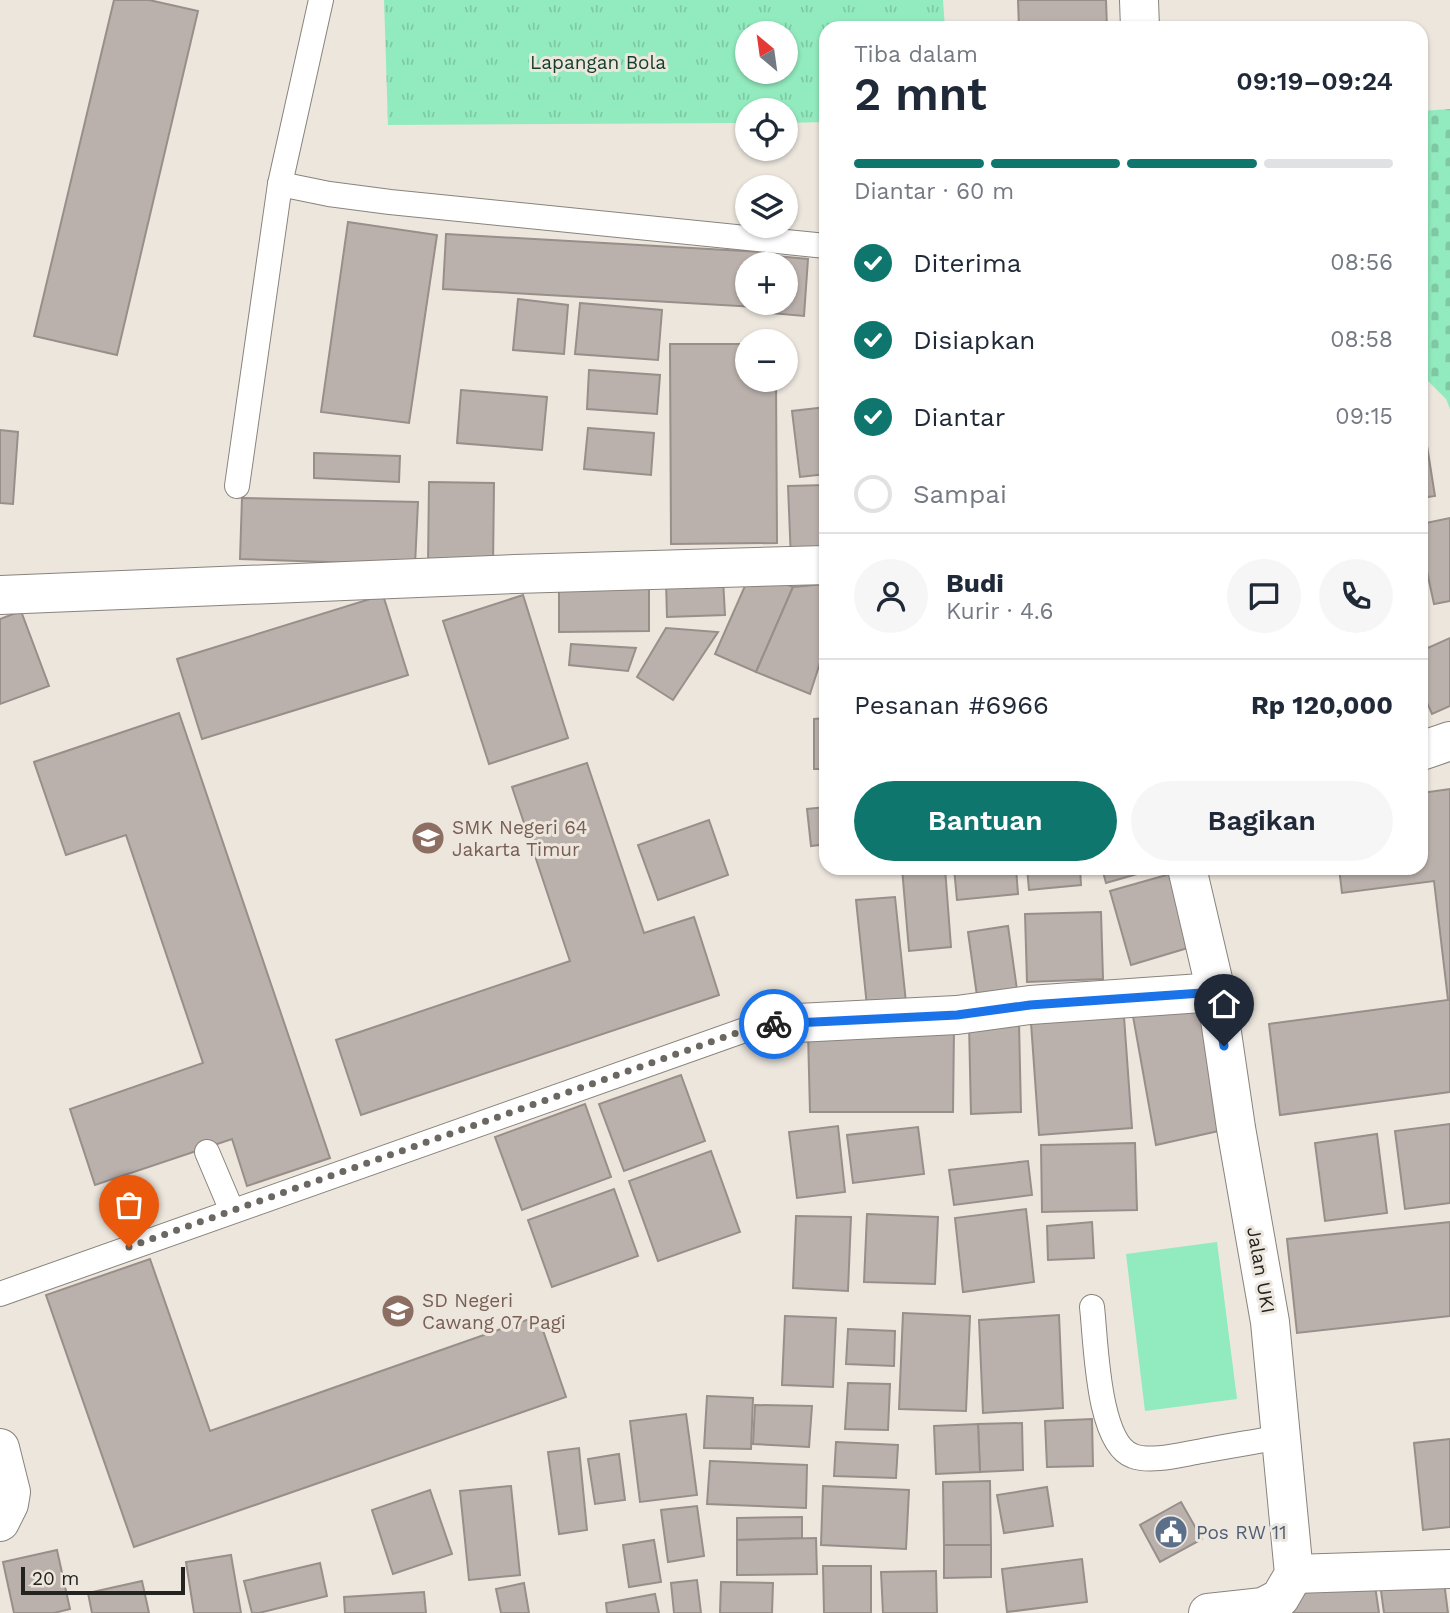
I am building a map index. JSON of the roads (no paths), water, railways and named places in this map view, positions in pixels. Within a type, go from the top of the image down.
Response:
[{"type":"street","points":[[1139,0],[1139,21]]},
{"type":"street","points":[[0,595],[515,574],[819,565]]},
{"type":"street","points":[[1428,749],[1450,741]]},
{"type":"street","name":"Jalan UKI","points":[[1189,875],[1216,992],[1236,1128],[1270,1322],[1294,1574]]},
{"type":"street","points":[[759,1025],[957,1015],[1030,1005],[1216,992]]},
{"type":"street","points":[[0,1448],[12,1492],[0,1522]]},
{"type":"street","points":[[1208,1613],[1263,1607],[1280,1598],[1294,1574],[1450,1569]]},
{"type":"lane","points":[[237,485],[280,184],[321,0]]},
{"type":"lane","points":[[280,184],[390,202],[819,245]]},
{"type":"lane","points":[[0,1294],[759,1025]]},
{"type":"lane","points":[[207,1152],[232,1211]]},
{"type":"lane","points":[[1093,1307],[1103,1406],[1110,1431],[1121,1448],[1133,1456],[1156,1459],[1281,1437]]},
{"type":"place","name":"SMK Negeri 64 Jakarta Timur","points":[[428,838]]},
{"type":"place","name":"SD Negeri Cawang 07 Pagi","points":[[398,1311]]},
{"type":"place","name":"Pos RW 11","points":[[1171,1532]]},
{"type":"park label","name":"Lapangan Bola","points":[[598,62]]}]
